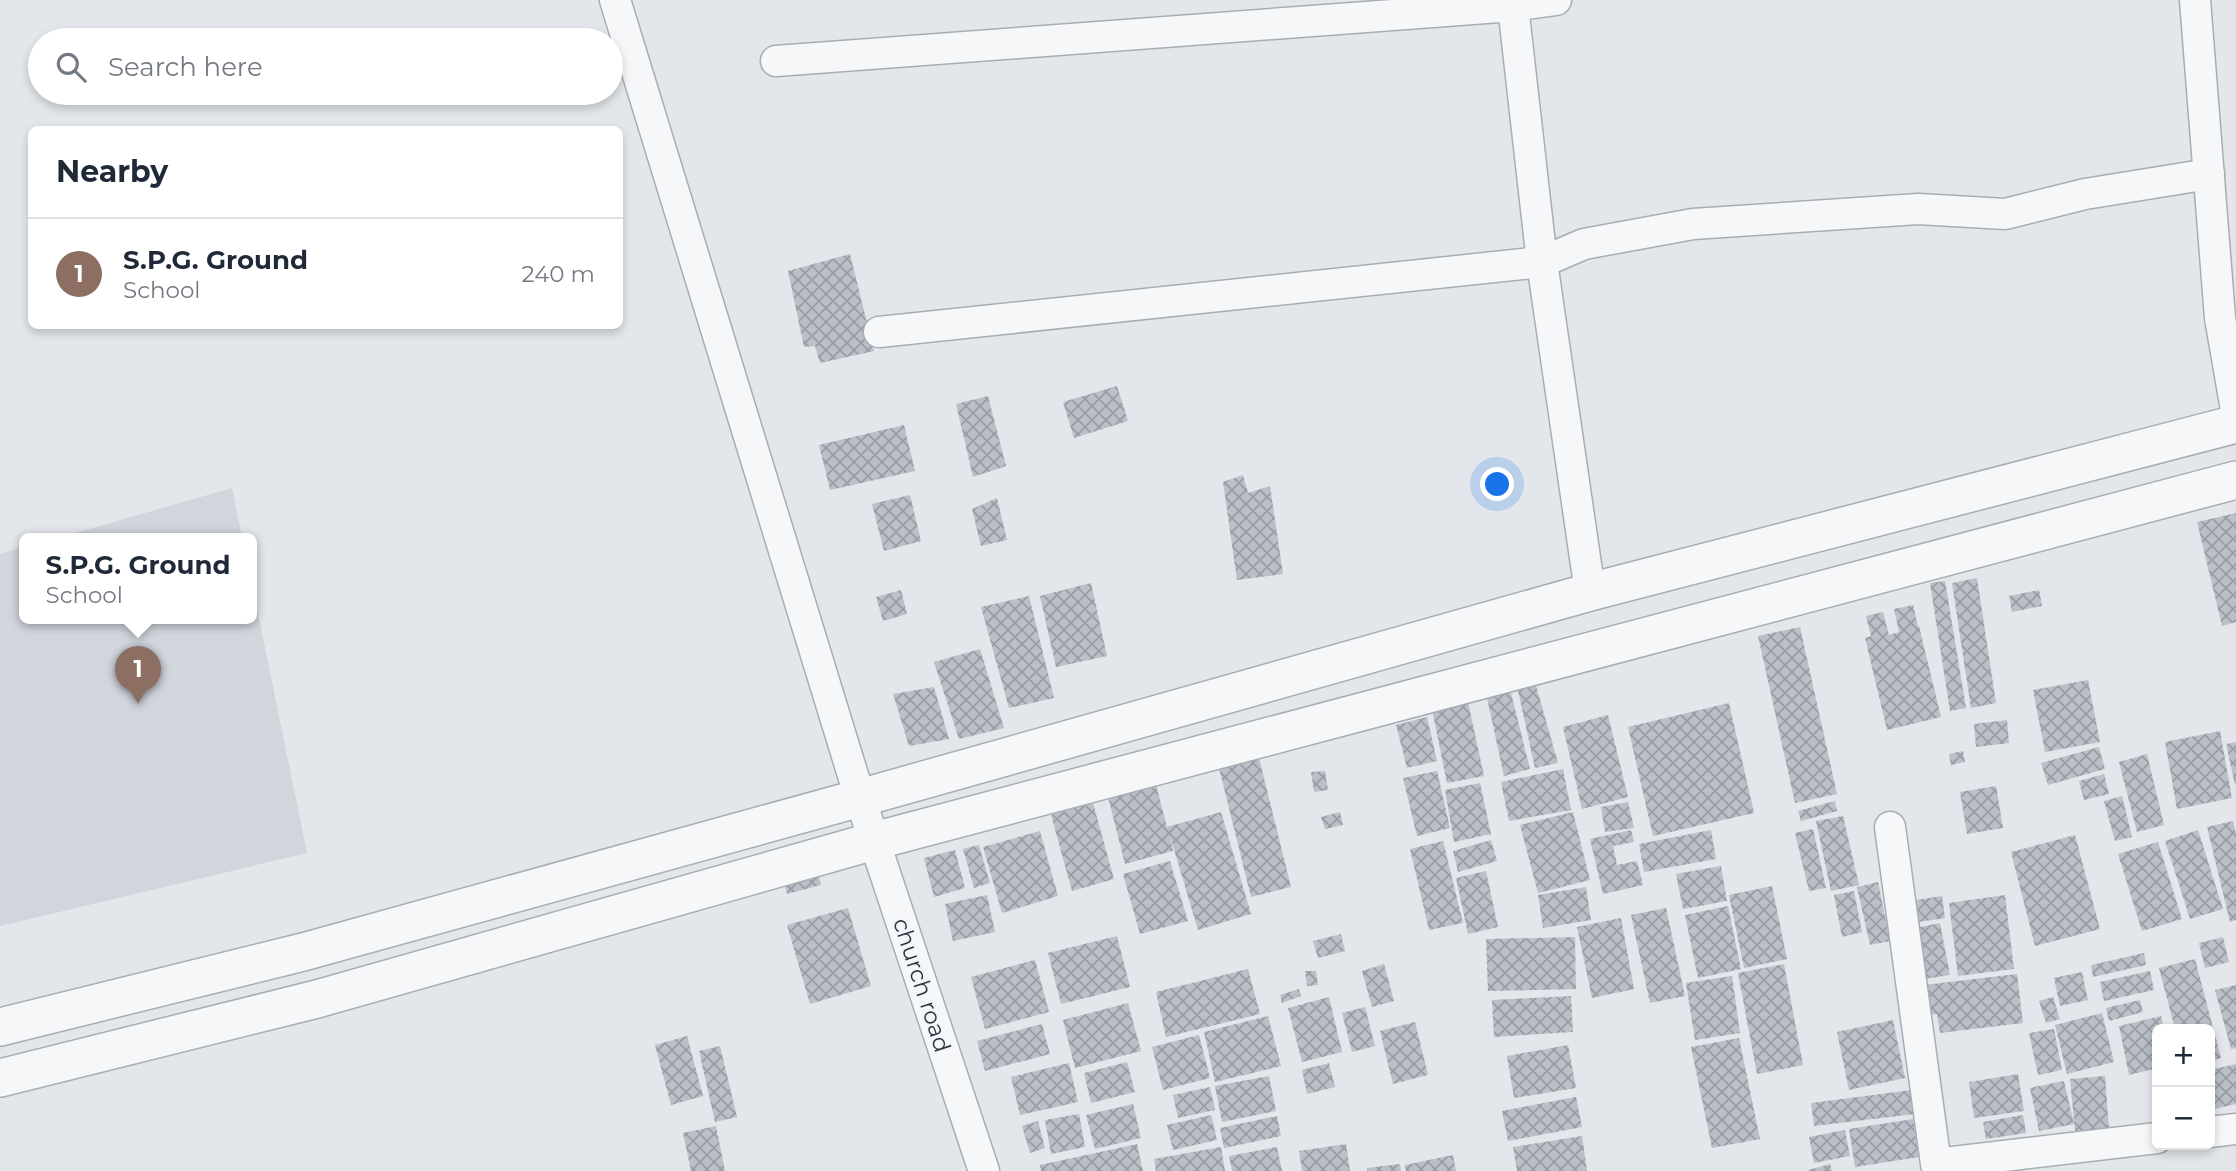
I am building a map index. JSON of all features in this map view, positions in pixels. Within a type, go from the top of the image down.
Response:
[{"type":"street","name":"church road","points":[[615,0],[860,798],[984,1171]]},
{"type":"street","points":[[776,61],[1513,6],[1556,0]]},
{"type":"street","points":[[2195,0],[2220,318],[2236,410]]},
{"type":"street","points":[[1513,6],[1542,262],[1590,592]]},
{"type":"street","points":[[879,332],[1542,262],[1584,243],[1693,224],[1918,209],[2005,214],[2085,194],[2209,174]]},
{"type":"street","points":[[0,1027],[303,952],[1590,592],[2236,424]]},
{"type":"street","points":[[0,1078],[317,999],[874,841],[2236,480]]},
{"type":"street","points":[[1890,827],[1936,1164],[2152,1139]]},
{"type":"street","points":[[2215,1131],[2236,1129]]},
{"type":"shaded area","points":[[232,488],[241,533],[75,533]]},
{"type":"shaded area","points":[[19,548],[19,624],[257,624],[257,608],[307,853],[0,926],[0,554]]},
{"type":"building","points":[[850,254],[874,351],[820,363],[815,346],[804,347],[788,271]]},
{"type":"building","points":[[1117,386],[1128,421],[1074,438],[1063,402]]},
{"type":"building","points":[[988,396],[1006,466],[973,477],[956,404]]},
{"type":"building","points":[[904,425],[915,471],[830,490],[819,445]]},
{"type":"building","points":[[1243,475],[1248,493],[1270,486],[1283,574],[1237,580],[1223,482]]},
{"type":"building","points":[[910,495],[921,541],[884,551],[872,504]]},
{"type":"building","points":[[997,498],[1007,540],[981,546],[972,509]]},
{"type":"building","points":[[2236,513],[2236,622],[2222,626],[2197,522]]},
{"type":"building","points":[[1977,578],[1996,703],[1971,708],[1952,583]]},
{"type":"building","points":[[1945,581],[1966,708],[1950,711],[1930,583]]},
{"type":"building","points":[[1091,583],[1107,656],[1056,667],[1040,596]]},
{"type":"building","points":[[901,590],[907,614],[883,621],[876,597]]},
{"type":"building","points":[[2039,590],[2042,606],[2012,612],[2009,596]]},
{"type":"building","points":[[1029,596],[1054,698],[1009,708],[981,607]]},
{"type":"building","points":[[1913,605],[1941,717],[1887,730],[1865,638],[1871,636],[1866,616],[1883,612],[1889,635],[1899,632],[1894,609]]},
{"type":"building","points":[[1800,627],[1837,794],[1795,803],[1758,636]]},
{"type":"building","points":[[980,649],[1004,728],[959,739],[934,662]]},
{"type":"building","points":[[2088,680],[2100,742],[2045,752],[2033,690]]},
{"type":"building","points":[[1535,682],[1558,763],[1535,768],[1517,686]]},
{"type":"building","points":[[934,687],[949,739],[909,746],[893,694]]},
{"type":"building","points":[[1510,689],[1530,769],[1504,776],[1487,698]]},
{"type":"building","points":[[1468,702],[1484,776],[1447,783],[1432,709]]},
{"type":"building","points":[[1729,703],[1754,813],[1653,836],[1628,727]]},
{"type":"building","points":[[1608,715],[1628,797],[1582,809],[1563,727]]},
{"type":"building","points":[[1427,717],[1437,761],[1407,768],[1396,725]]},
{"type":"building","points":[[2007,720],[2009,743],[1976,747],[1974,724]]},
{"type":"building","points":[[2220,731],[2232,798],[2177,809],[2165,742]]},
{"type":"building","points":[[2236,742],[2236,784],[2235,785],[2226,744]]},
{"type":"building","points":[[2099,747],[2105,769],[2048,785],[2041,763]]},
{"type":"building","points":[[1963,751],[1965,762],[1951,765],[1949,754]]},
{"type":"building","points":[[2147,754],[2164,825],[2137,832],[2119,762]]},
{"type":"building","points":[[1259,758],[1291,887],[1251,897],[1219,768]]},
{"type":"building","points":[[1563,769],[1571,810],[1509,821],[1501,782]]},
{"type":"building","points":[[1325,771],[1328,790],[1314,792],[1311,772]]},
{"type":"building","points":[[1437,771],[1450,828],[1417,836],[1403,778]]},
{"type":"building","points":[[2104,774],[2109,794],[2084,800],[2079,781]]},
{"type":"building","points":[[1155,781],[1167,827],[1221,812],[1251,914],[1198,930],[1170,836],[1173,851],[1125,864],[1107,793]]},
{"type":"building","points":[[1480,783],[1491,834],[1454,842],[1445,790]]},
{"type":"building","points":[[1996,786],[2003,828],[1967,834],[1960,792]]},
{"type":"building","points":[[2122,796],[2132,837],[2115,841],[2104,801]]},
{"type":"building","points":[[1835,801],[1837,811],[1801,821],[1798,811]]},
{"type":"building","points":[[1628,802],[1634,828],[1605,832],[1601,807]]},
{"type":"building","points":[[1093,803],[1114,879],[1072,891],[1051,815]]},
{"type":"building","points":[[1340,812],[1343,825],[1325,829],[1321,817]]},
{"type":"building","points":[[1573,812],[1590,880],[1538,893],[1520,825]]},
{"type":"building","points":[[1843,816],[1859,885],[1831,891],[1816,821]]},
{"type":"building","points":[[2233,821],[2236,834],[2236,920],[2230,922],[2207,827]]},
{"type":"building","points":[[1813,829],[1826,888],[1809,891],[1795,833]]},
{"type":"building","points":[[1631,830],[1634,842],[1613,846],[1617,865],[1637,861],[1643,885],[1603,894],[1590,839]]},
{"type":"building","points":[[1711,830],[1716,859],[1644,872],[1639,844]]},
{"type":"building","points":[[2198,830],[2223,909],[2190,919],[2165,841]]},
{"type":"building","points":[[1040,831],[1058,896],[1002,913],[983,847]]},
{"type":"building","points":[[2075,835],[2100,929],[2035,946],[2011,852]]},
{"type":"building","points":[[1491,840],[1497,861],[1458,872],[1453,851]]},
{"type":"building","points":[[1443,841],[1463,923],[1429,930],[1410,849]]},
{"type":"building","points":[[2158,842],[2182,919],[2142,931],[2118,854]]},
{"type":"building","points":[[979,845],[990,883],[974,888],[963,849]]},
{"type":"building","points":[[955,850],[965,888],[934,897],[924,858]]},
{"type":"building","points":[[1170,861],[1188,921],[1140,934],[1123,874]]},
{"type":"building","points":[[1721,866],[1727,901],[1683,909],[1676,874]]},
{"type":"building","points":[[817,869],[821,885],[787,894],[783,878]]},
{"type":"building","points":[[1486,871],[1498,927],[1468,934],[1456,878]]},
{"type":"building","points":[[1878,882],[1890,941],[1870,945],[1857,887]]},
{"type":"building","points":[[1772,886],[1787,959],[1744,968],[1729,895]]},
{"type":"building","points":[[1586,887],[1591,920],[1543,928],[1538,895]]},
{"type":"building","points":[[1854,891],[1862,932],[1842,937],[1834,895]]},
{"type":"building","points":[[987,895],[995,932],[953,941],[945,904]]},
{"type":"building","points":[[2005,895],[2014,969],[1958,976],[1949,903]]},
{"type":"building","points":[[1942,896],[1945,918],[1912,923],[1909,901]]},
{"type":"building","points":[[1728,906],[1741,969],[1698,978],[1685,915]]},
{"type":"building","points":[[848,908],[871,986],[810,1004],[787,925]]},
{"type":"building","points":[[1666,908],[1685,996],[1650,1003],[1631,915]]},
{"type":"building","points":[[1621,918],[1634,989],[1592,998],[1577,927]]},
{"type":"building","points":[[1940,923],[1950,975],[1924,979],[1915,928]]},
{"type":"building","points":[[1341,934],[1345,951],[1318,958],[1313,941]]},
{"type":"building","points":[[1117,936],[1130,987],[1061,1004],[1048,953]]},
{"type":"building","points":[[1575,937],[1576,989],[1488,991],[1486,939]]},
{"type":"building","points":[[2223,937],[2229,962],[2205,968],[2199,943]]},
{"type":"building","points":[[2144,953],[2146,965],[2093,977],[2091,965]]},
{"type":"building","points":[[2195,959],[2212,1024],[2174,1024],[2159,968]]},
{"type":"building","points":[[1035,960],[1049,1012],[985,1029],[971,977]]},
{"type":"building","points":[[1384,964],[1394,1001],[1372,1007],[1362,971]]},
{"type":"building","points":[[1784,964],[1803,1065],[1757,1074],[1738,973]]},
{"type":"building","points":[[1248,969],[1260,1014],[1166,1037],[1156,992]]},
{"type":"building","points":[[1305,971],[1316,971],[1318,985],[1307,986]]},
{"type":"building","points":[[2150,971],[2154,990],[2104,1001],[2100,982]]},
{"type":"building","points":[[2082,972],[2088,1000],[2060,1006],[2054,978]]},
{"type":"building","points":[[2017,974],[2023,1023],[1940,1033],[1937,1014],[1928,1015],[1924,985]]},
{"type":"building","points":[[1732,976],[1740,1033],[1695,1040],[1686,983]]},
{"type":"building","points":[[2236,985],[2236,1048],[2231,1049],[2215,990]]},
{"type":"building","points":[[1299,989],[1301,996],[1282,1003],[1280,995]]},
{"type":"building","points":[[1571,996],[1573,1032],[1494,1037],[1492,1000]]},
{"type":"building","points":[[1329,997],[1342,1052],[1302,1062],[1288,1008]]},
{"type":"building","points":[[2053,997],[2060,1019],[2046,1023],[2039,1001]]},
{"type":"building","points":[[2140,1000],[2143,1012],[2109,1021],[2106,1008]]},
{"type":"building","points":[[1128,1003],[1141,1051],[1075,1068],[1063,1020]]},
{"type":"building","points":[[1365,1007],[1375,1046],[1352,1052],[1342,1013]]},
{"type":"building","points":[[2102,1013],[2114,1062],[2067,1074],[2055,1025]]},
{"type":"building","points":[[1268,1016],[1281,1066],[1215,1082],[1204,1032]]},
{"type":"building","points":[[2161,1016],[2163,1024],[2152,1024],[2152,1069],[2129,1075],[2119,1026]]},
{"type":"building","points":[[1893,1020],[1905,1078],[1849,1090],[1837,1032]]},
{"type":"building","points":[[1415,1022],[1428,1075],[1393,1084],[1380,1031]]},
{"type":"building","points":[[1042,1024],[1050,1054],[985,1071],[977,1041]]},
{"type":"building","points":[[2054,1029],[2062,1070],[2038,1075],[2029,1033]]},
{"type":"building","points":[[1199,1035],[1210,1078],[1163,1090],[1152,1047]]},
{"type":"building","points":[[2215,1035],[2221,1058],[2215,1060]]},
{"type":"building","points":[[687,1036],[703,1096],[671,1105],[655,1045]]},
{"type":"building","points":[[1739,1038],[1760,1139],[1712,1148],[1691,1047]]},
{"type":"building","points":[[1568,1045],[1576,1088],[1514,1098],[1507,1056]]},
{"type":"building","points":[[720,1046],[737,1117],[715,1122],[699,1051]]},
{"type":"building","points":[[1127,1062],[1135,1092],[1091,1103],[1084,1073]]},
{"type":"building","points":[[1069,1063],[1078,1102],[1020,1115],[1011,1077]]},
{"type":"building","points":[[1329,1063],[1335,1087],[1307,1094],[1302,1070]]},
{"type":"building","points":[[2236,1064],[2236,1104],[2215,1109],[2215,1069]]},
{"type":"building","points":[[2018,1074],[2024,1111],[1974,1118],[1969,1082]]},
{"type":"building","points":[[1269,1076],[1276,1111],[1222,1122],[1215,1086]]},
{"type":"building","points":[[2105,1076],[2109,1128],[2075,1131],[2070,1079]]},
{"type":"building","points":[[2064,1081],[2074,1124],[2039,1131],[2030,1088]]},
{"type":"building","points":[[1210,1087],[1215,1110],[1178,1118],[1173,1095]]},
{"type":"building","points":[[1912,1090],[1915,1114],[1814,1126],[1811,1103]]},
{"type":"building","points":[[1576,1097],[1582,1127],[1508,1141],[1502,1111]]},
{"type":"building","points":[[1133,1104],[1141,1138],[1095,1149],[1086,1115]]},
{"type":"building","points":[[1079,1114],[1085,1147],[1051,1154],[1045,1120]]},
{"type":"building","points":[[1211,1115],[1217,1140],[1173,1150],[1167,1125]]},
{"type":"building","points":[[2023,1115],[2026,1133],[1986,1139],[1983,1122]]},
{"type":"building","points":[[1277,1116],[1281,1136],[1224,1148],[1220,1128]]},
{"type":"building","points":[[1913,1119],[1919,1157],[1855,1167],[1849,1129]]},
{"type":"building","points":[[1038,1121],[1045,1148],[1030,1153],[1022,1126]]},
{"type":"building","points":[[716,1126],[725,1171],[691,1171],[683,1133]]},
{"type":"building","points":[[1845,1130],[1850,1156],[1814,1163],[1809,1137]]},
{"type":"building","points":[[1582,1136],[1587,1171],[1517,1171],[1513,1147]]},
{"type":"building","points":[[1137,1144],[1143,1171],[1041,1171],[1040,1165]]},
{"type":"building","points":[[1346,1144],[1350,1171],[1302,1171],[1299,1151]]},
{"type":"building","points":[[1221,1147],[1225,1171],[1156,1171],[1154,1159]]},
{"type":"building","points":[[1277,1147],[1282,1171],[1232,1171],[1229,1156]]},
{"type":"building","points":[[1453,1155],[1456,1171],[1406,1171],[1405,1165]]},
{"type":"building","points":[[1400,1164],[1401,1171],[1367,1171],[1367,1168]]},
{"type":"building","points":[[1830,1164],[1832,1171],[1808,1171],[1808,1170]]},
{"type":"place","name":"S.P.G. Ground","points":[[138,704]]}]
